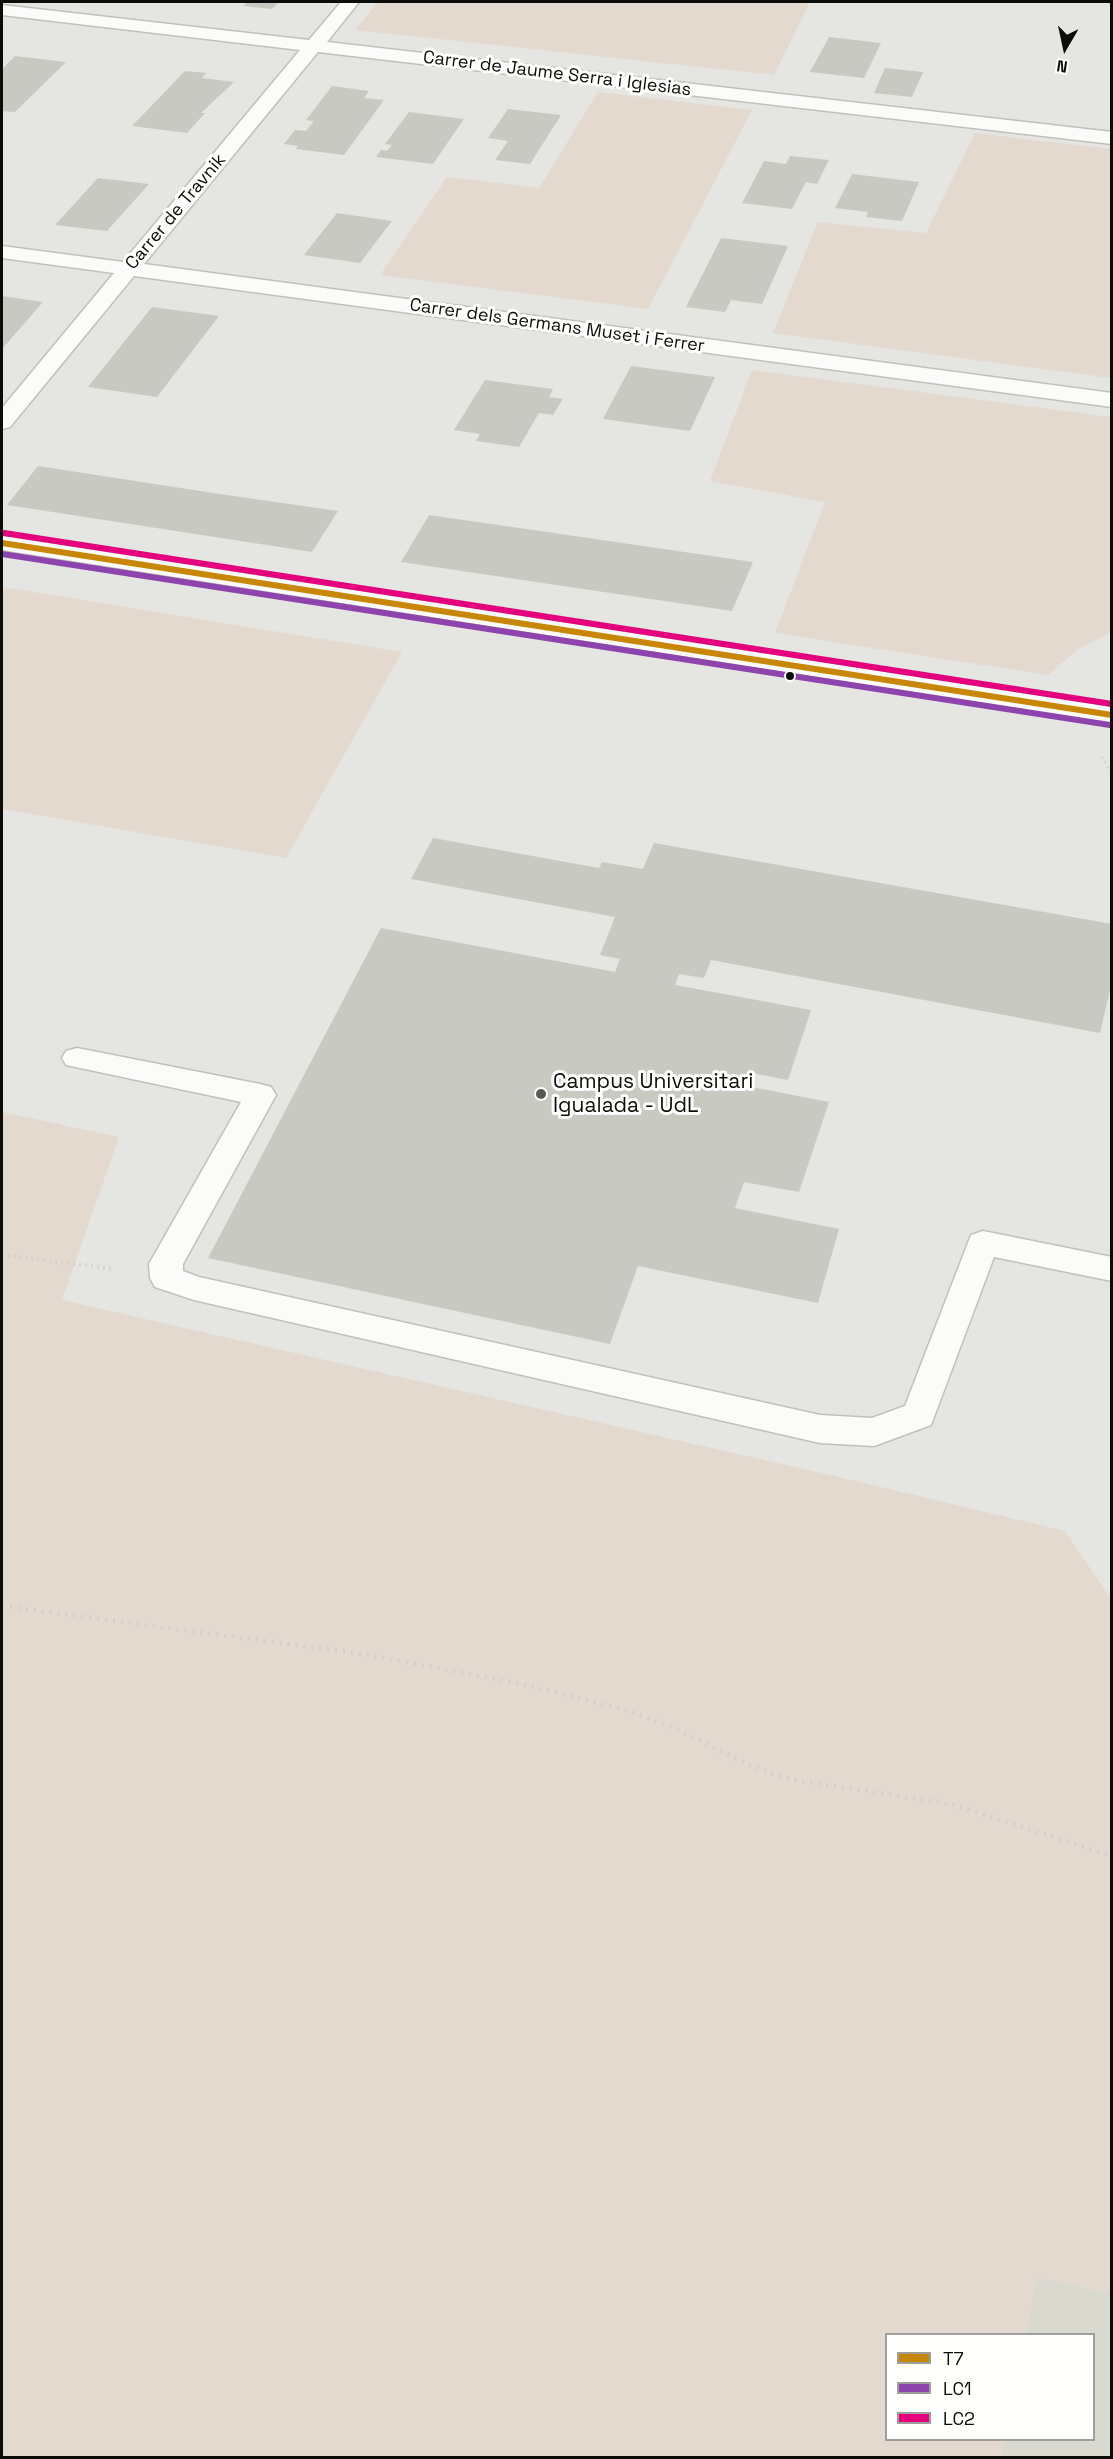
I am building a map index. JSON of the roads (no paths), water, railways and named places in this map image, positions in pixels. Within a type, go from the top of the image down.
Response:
[{"type":"street","name":"Carrer de Travnik","points":[[2,422],[350,2]]},
{"type":"street","name":"Carrer de Jaume Serra i Iglesias","points":[[2,10],[1112,138]]},
{"type":"street","name":"Carrer dels Germans Muset i Ferrer","points":[[2,252],[1112,400]]},
{"type":"street","points":[[2,543],[1112,715]]},
{"type":"street","points":[[77,1058],[260,1095],[166,1263],[166,1278],[194,1288],[820,1429],[873,1432],[919,1415],[983,1243],[1112,1269]]},
{"type":"place","name":"Campus Universitari Igualada - UdL","points":[[541,1094]]}]
